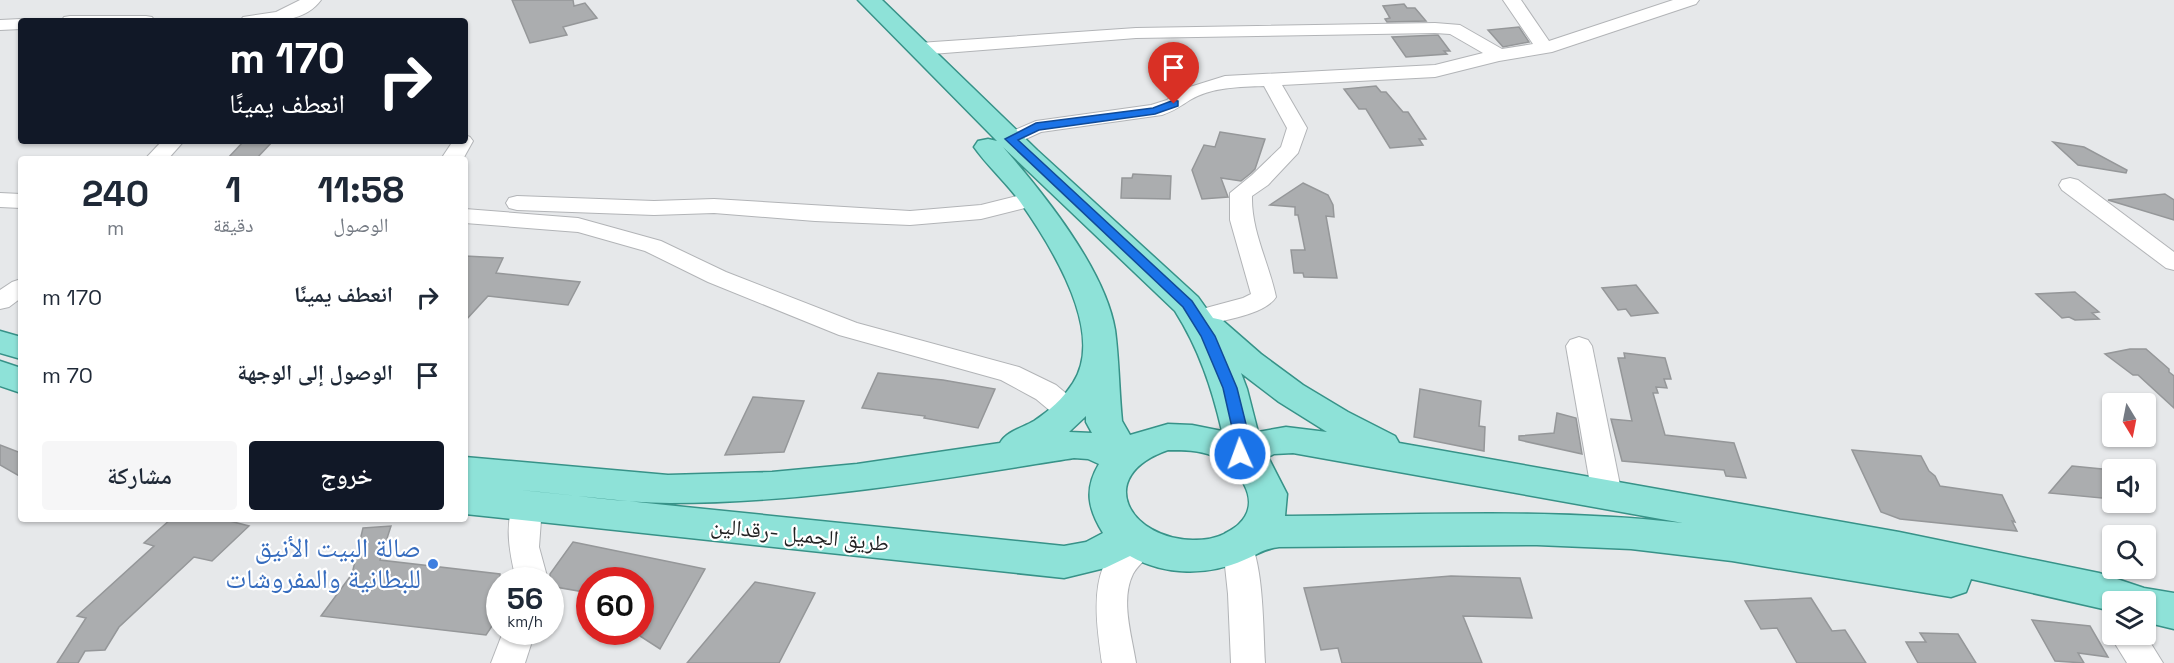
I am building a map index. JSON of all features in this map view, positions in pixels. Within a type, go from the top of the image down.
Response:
[{"type":"main road","points":[[848,0],[1014,153],[1194,311],[1227,344],[1278,384],[1339,423],[1411,459]]},
{"type":"main road","points":[[869,0],[919,49],[1014,153],[1033,199],[1084,282],[1098,328],[1102,358],[1104,422],[1126,456]]},
{"type":"main road","points":[[1194,311],[1208,336],[1230,388],[1240,432],[1242,456]]},
{"type":"main road","points":[[0,342],[18,347]]},
{"type":"main road","points":[[971,460],[1028,441],[1051,428],[1070,412],[1090,387],[1102,358]]},
{"type":"main road","points":[[0,374],[18,380]]},
{"type":"main road","points":[[1246,541],[1266,512],[1266,489],[1254,466],[1242,456],[1214,441],[1184,437],[1154,441],[1126,456],[1114,470],[1108,483],[1107,497],[1118,524],[1135,540],[1173,556],[1190,558],[1224,553],[1246,541],[1279,532],[1537,530],[1631,533],[1744,546],[2102,604]]},
{"type":"main road","points":[[1242,456],[1252,448],[1278,439],[1411,459],[1899,548],[2102,601]]},
{"type":"main road","name":"طريق الجميل -رقدالين","points":[[468,471],[668,489],[772,486],[867,476],[1074,445],[1092,446],[1126,456]]},
{"type":"main road","name":"طريق الجميل -رقدالين","points":[[468,500],[1064,562],[1100,555],[1135,540]]},
{"type":"street","points":[[280,18],[312,0]]},
{"type":"street","points":[[1512,0],[1545,48]]},
{"type":"street","points":[[1014,153],[1036,127],[1155,111],[1174,104],[1184,95],[1225,81],[1409,74],[1435,70],[1498,55],[1545,48],[1690,0]]},
{"type":"street","points":[[0,25],[18,24]]},
{"type":"street","points":[[919,49],[1136,33],[1435,28],[1454,29],[1498,55]]},
{"type":"street","points":[[1194,311],[1252,304],[1264,297],[1246,244],[1239,206],[1240,194],[1260,180],[1291,149],[1297,128],[1270,80]]},
{"type":"street","points":[[159,156],[171,144]]},
{"type":"street","points":[[2070,185],[2174,263]]},
{"type":"street","points":[[468,201],[654,208],[714,206],[815,214],[910,218],[981,212],[1033,199]]},
{"type":"street","points":[[0,200],[18,201]]},
{"type":"street","points":[[468,216],[578,225],[653,246],[717,277],[848,329],[1010,373],[1046,392],[1070,412]]},
{"type":"street","points":[[0,302],[18,289]]},
{"type":"street","points":[[1579,346],[1606,495]]},
{"type":"street","points":[[528,506],[524,547],[529,567]]},
{"type":"street","points":[[1119,663],[1113,612],[1113,580],[1135,540]]},
{"type":"street","points":[[1246,541],[1244,594],[1248,663]]},
{"type":"street","points":[[508,663],[514,645]]},
{"type":"street","points":[[2141,645],[2146,663]]},
{"type":"building","points":[[512,0],[573,0],[574,6],[585,3],[597,18],[563,27],[567,35],[530,43]]},
{"type":"building","points":[[1404,4],[1407,8],[1415,8],[1426,21],[1387,22],[1385,19],[1390,18],[1383,6]]},
{"type":"building","points":[[1519,27],[1529,42],[1503,47],[1488,30]]},
{"type":"building","points":[[1438,35],[1450,51],[1444,51],[1447,54],[1406,57],[1392,37]]},
{"type":"building","points":[[1376,86],[1381,92],[1386,92],[1403,112],[1408,112],[1426,139],[1419,139],[1423,145],[1390,148],[1366,109],[1359,109],[1344,89]]},
{"type":"building","points":[[1220,132],[1265,139],[1255,169],[1251,173],[1241,181],[1221,178],[1228,197],[1202,199],[1192,170],[1204,145],[1215,147]]},
{"type":"building","points":[[2053,142],[2084,147],[2127,170],[2126,173],[2078,165]]},
{"type":"building","points":[[241,144],[270,144],[259,156],[230,156]]},
{"type":"building","points":[[1133,174],[1171,176],[1170,199],[1121,198],[1122,178],[1132,178]]},
{"type":"building","points":[[1303,183],[1328,195],[1333,205],[1334,217],[1326,216],[1337,278],[1304,277],[1303,273],[1294,273],[1291,250],[1305,250],[1298,215],[1295,215],[1295,207],[1270,205]]},
{"type":"building","points":[[2165,194],[2174,200],[2174,220],[2108,200]]},
{"type":"building","points":[[468,256],[503,258],[496,273],[580,282],[568,305],[488,296],[468,318]]},
{"type":"building","points":[[1636,285],[1658,313],[1631,316],[1626,309],[1618,310],[1602,288]]},
{"type":"building","points":[[2075,292],[2099,312],[2092,313],[2099,319],[2062,318],[2036,294]]},
{"type":"building","points":[[2130,349],[2146,349],[2169,369],[2174,376],[2174,408],[2138,375],[2133,375],[2105,354]]},
{"type":"building","points":[[1624,353],[1665,358],[1671,379],[1664,379],[1667,388],[1656,387],[1658,393],[1653,393],[1665,435],[1734,443],[1746,478],[1726,476],[1724,470],[1622,461],[1611,419],[1632,421],[1618,358],[1625,358]]},
{"type":"building","points":[[878,373],[943,380],[995,389],[978,428],[924,418],[925,416],[862,408]]},
{"type":"building","points":[[1420,389],[1481,401],[1479,426],[1485,427],[1484,451],[1414,437]]},
{"type":"building","points":[[753,397],[804,401],[784,452],[725,455]]},
{"type":"building","points":[[1557,413],[1576,418],[1582,454],[1519,440],[1519,436],[1554,433]]},
{"type":"building","points":[[0,445],[18,452],[18,475],[0,465]]},
{"type":"building","points":[[1852,450],[1921,456],[1940,486],[2002,495],[2017,531],[1900,519],[1881,512]]},
{"type":"building","points":[[2072,466],[2102,469],[2102,498],[2049,493]]},
{"type":"building","points":[[168,522],[234,522],[249,526],[212,561],[194,557],[119,627],[105,650],[85,651],[78,663],[57,663],[86,618],[77,616],[154,546],[144,543]]},
{"type":"building","points":[[391,526],[380,560],[486,572],[486,635],[321,616],[352,574],[363,528]]},
{"type":"building","points":[[573,542],[705,569],[660,649],[654,645],[654,567],[576,567],[576,591],[564,588],[564,567],[555,567]]},
{"type":"building","points":[[1451,576],[1520,578],[1532,618],[1463,616],[1482,663],[1342,663],[1338,648],[1321,650],[1304,588]]},
{"type":"building","points":[[755,582],[815,593],[779,663],[687,663]]},
{"type":"building","points":[[1811,598],[1832,631],[1845,630],[1866,663],[1797,663],[1777,628],[1761,629],[1745,601]]},
{"type":"building","points":[[2032,620],[2090,626],[2108,657],[2078,653],[2084,663],[2055,661]]},
{"type":"building","points":[[1920,633],[1958,634],[1976,663],[1918,663],[1906,642],[1926,642]]},
{"type":"place","name":"صالة البيت الأنيق للبطانية والمفروشات","points":[[433,564]]},
{"type":"route","points":[[1174,104],[1155,111],[1107,119],[1073,121],[1036,127],[1010,139],[1187,304],[1208,336],[1230,388],[1237,410],[1240,454]]}]
